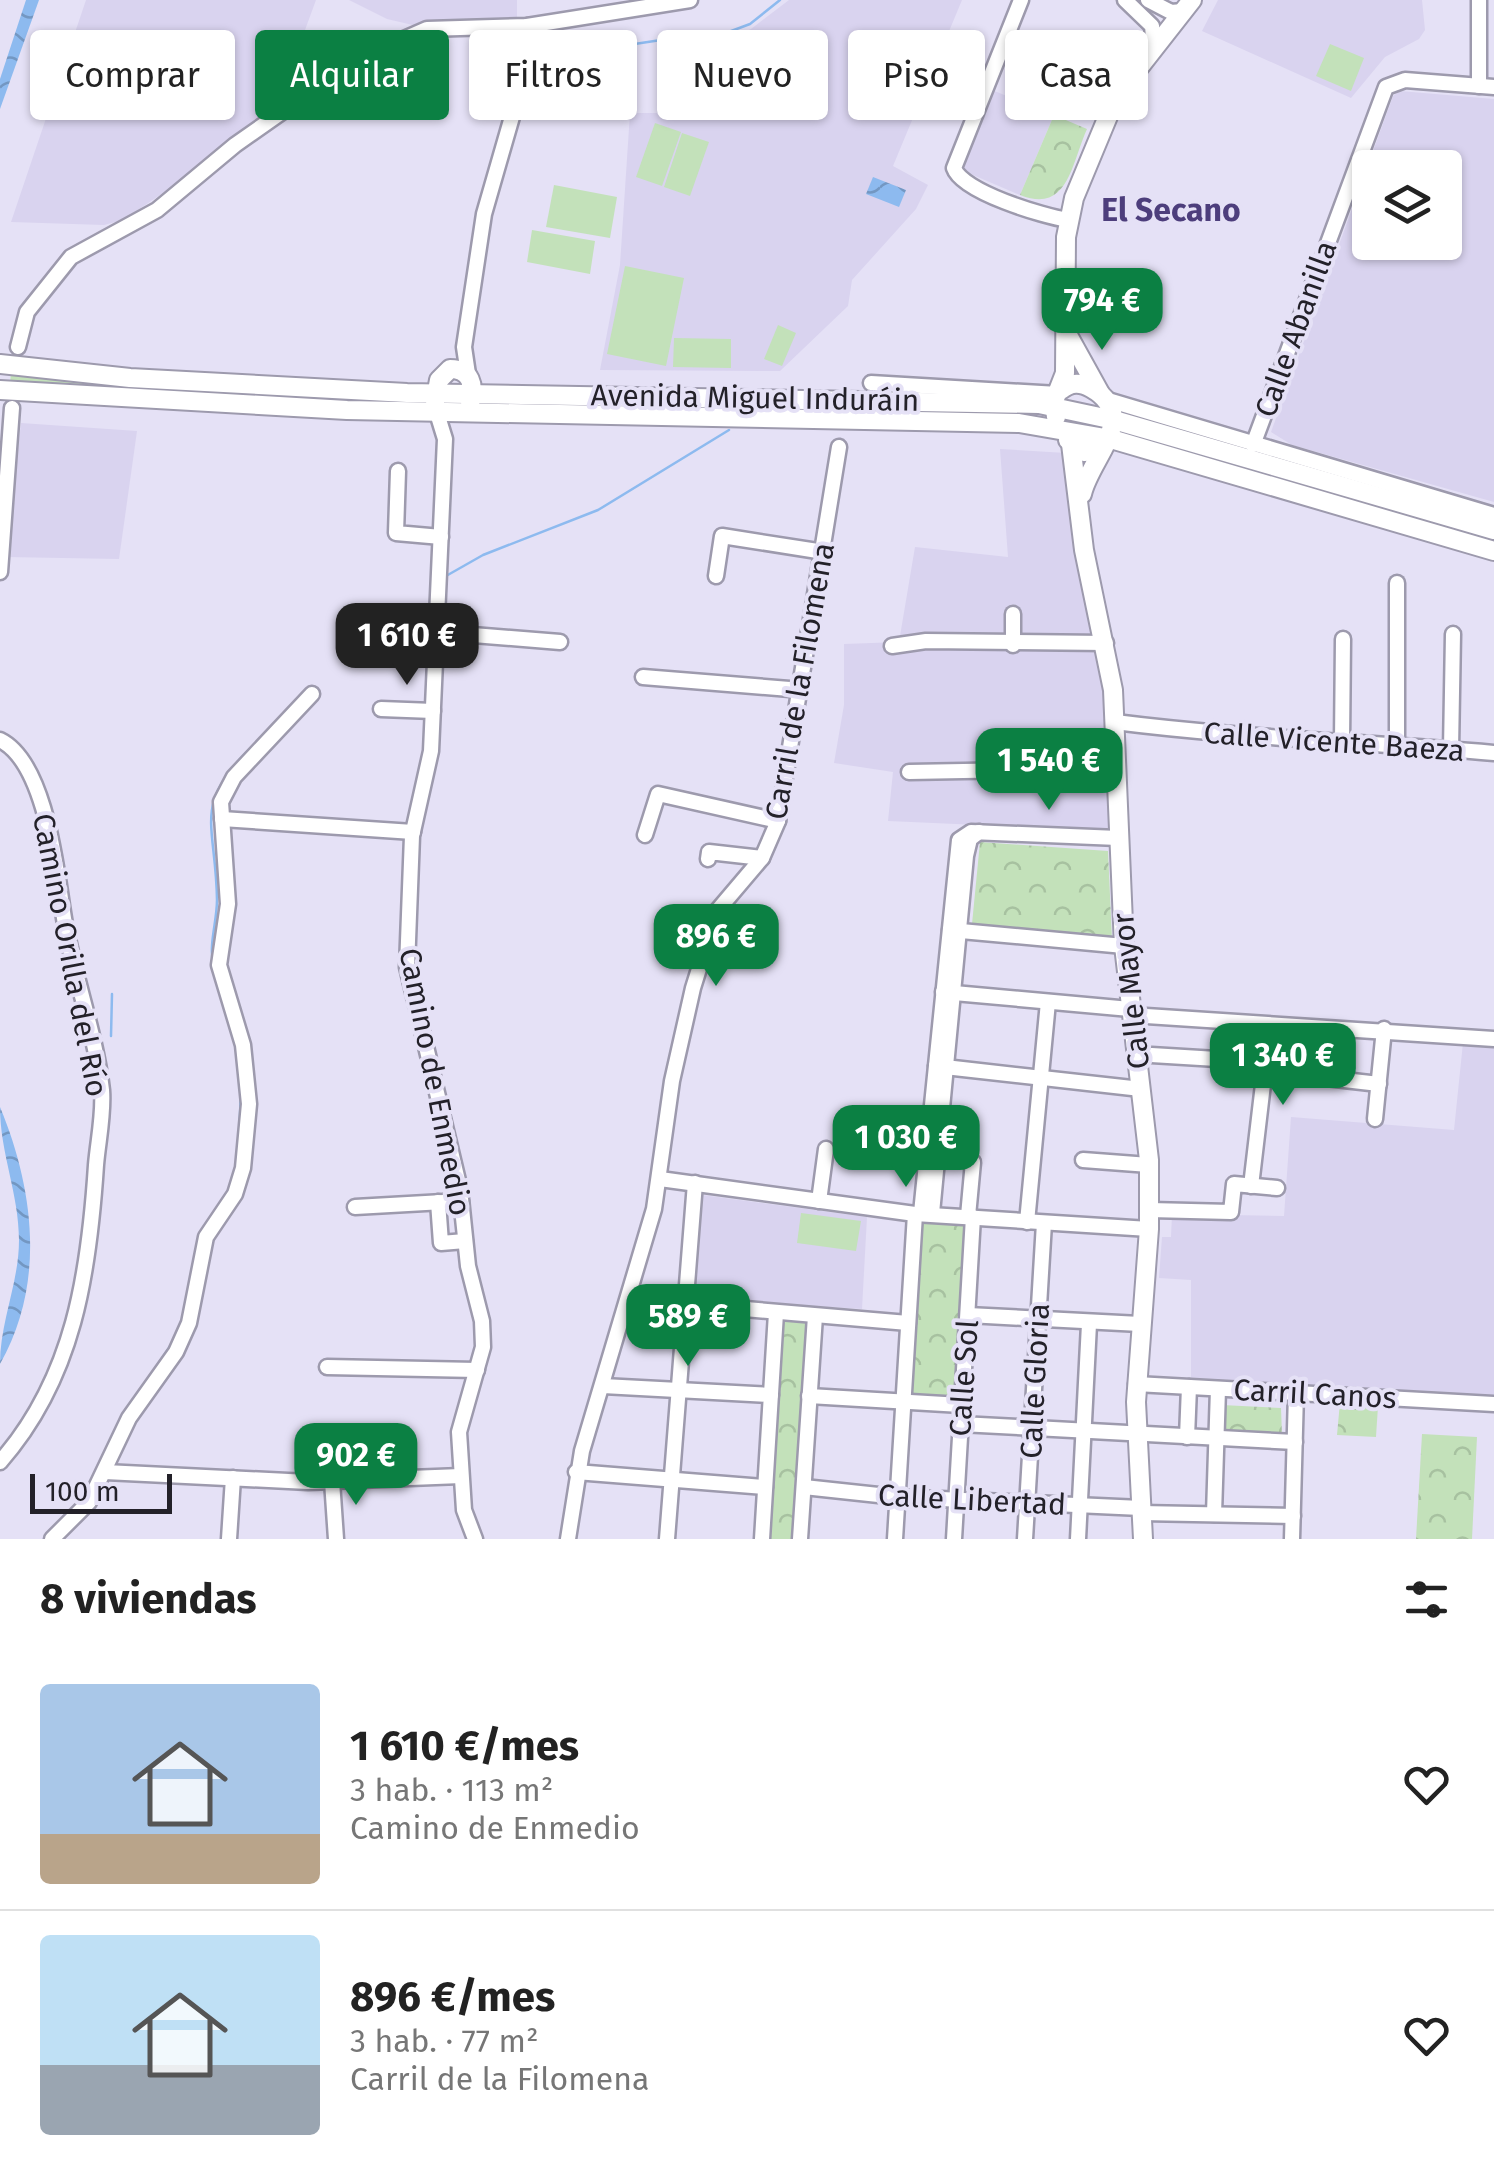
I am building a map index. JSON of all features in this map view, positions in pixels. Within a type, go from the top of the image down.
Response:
[{"type":"main road","points":[[1106,445],[1088,453],[1071,444],[1060,428],[1058,397],[1066,330],[1068,220],[1113,103],[1188,5]]},
{"type":"main road","points":[[1066,330],[1114,420]]},
{"type":"main road","name":"Avenida Miguel Induráin","points":[[1,365],[164,381],[435,393],[964,400],[1058,397],[1114,420],[1494,530]]},
{"type":"main road","points":[[437,413],[435,393],[459,371],[473,394],[466,414]]},
{"type":"main road","points":[[1058,397],[1076,383],[1104,397]]},
{"type":"main road","name":"Avenida Miguel Induráin","points":[[0,390],[437,413],[974,421],[1060,428],[1106,445],[1494,551]]},
{"type":"main road","name":"Calle Mayor","points":[[1080,504],[1089,470],[1106,445],[1114,420]]},
{"type":"main road","name":"Calle Mayor","points":[[1071,444],[1086,560],[1106,643],[1115,722],[1124,946],[1149,1165],[1150,1220],[1136,1384],[1143,1539]]},
{"type":"street","points":[[18,347],[27,312],[72,257],[157,210],[235,145],[356,60],[427,29],[527,26],[690,0]]},
{"type":"street","points":[[1021,0],[954,168],[968,184],[1035,212],[1068,220]]},
{"type":"street","points":[[1125,0],[1152,26],[1154,48]]},
{"type":"street","points":[[1148,0],[1172,12],[1188,5]]},
{"type":"street","points":[[1479,0],[1486,86]]},
{"type":"street","points":[[459,371],[484,214],[516,104],[527,26]]},
{"type":"street","name":"Calle Abanilla","points":[[1253,444],[1386,87],[1400,80],[1486,86]]},
{"type":"street","points":[[871,383],[1058,397]]},
{"type":"street","points":[[1104,397],[1494,515]]},
{"type":"street","points":[[0,572],[12,408]]},
{"type":"street","name":"Camino de Enmedio","points":[[437,413],[445,438],[431,751],[413,832],[406,898],[407,967],[462,1201],[465,1241],[482,1321],[483,1347],[460,1419],[466,1524],[475,1539]]},
{"type":"street","points":[[445,438],[466,414]]},
{"type":"street","name":"Carril de la Filomena","points":[[568,1539],[576,1472],[629,1300],[660,1179],[672,1082],[693,988],[718,911],[762,858],[778,821],[839,447]]},
{"type":"street","points":[[398,471],[396,533],[441,537]]},
{"type":"street","points":[[716,576],[722,536],[824,552]]},
{"type":"street","points":[[1397,746],[1398,582]]},
{"type":"street","points":[[1013,614],[1013,644]]},
{"type":"street","points":[[389,634],[436,632],[560,642]]},
{"type":"street","points":[[1451,749],[1453,634]]},
{"type":"street","points":[[1342,639],[1342,741]]},
{"type":"street","points":[[892,646],[926,641],[1106,643]]},
{"type":"street","points":[[644,678],[802,690]]},
{"type":"street","points":[[52,1539],[89,1502],[129,1418],[176,1352],[190,1324],[206,1237],[235,1194],[244,1168],[248,1104],[244,1045],[219,965],[228,904],[222,802],[234,777],[312,694]]},
{"type":"street","points":[[381,709],[432,711]]},
{"type":"street","name":"Calle Vicente Baeza","points":[[1115,722],[1245,739],[1342,741],[1494,753]]},
{"type":"street","name":"Camino Orilla del Río","points":[[0,740],[15,747],[33,781],[52,840],[72,970],[90,1029],[102,1093],[90,1248],[77,1321],[52,1380],[0,1462]]},
{"type":"street","points":[[909,772],[1117,768]]},
{"type":"street","points":[[645,835],[658,794],[778,821]]},
{"type":"street","points":[[222,819],[413,832]]},
{"type":"street","points":[[895,1539],[908,1323],[948,993],[956,846],[966,834],[979,832],[1118,838]]},
{"type":"street","points":[[708,859],[710,852],[762,858]]},
{"type":"street","points":[[954,930],[1124,946]]},
{"type":"street","points":[[948,993],[1270,1024],[1494,1038]]},
{"type":"street","points":[[1027,1222],[1048,1002]]},
{"type":"street","points":[[1251,1186],[1270,1024]]},
{"type":"street","points":[[1375,1119],[1384,1029]]},
{"type":"street","points":[[1135,1054],[1266,1067],[1378,1084]]},
{"type":"street","points":[[940,1066],[1141,1089]]},
{"type":"street","points":[[819,1200],[826,1149]]},
{"type":"street","points":[[1083,1160],[1149,1165]]},
{"type":"street","name":"Calle Sol","points":[[954,1539],[973,1162]]},
{"type":"street","points":[[660,1179],[922,1213],[1044,1223],[1150,1220],[1232,1212],[1234,1184],[1277,1188]]},
{"type":"street","points":[[667,1539],[695,1184]]},
{"type":"street","points":[[355,1207],[462,1201]]},
{"type":"street","points":[[438,1202],[441,1244],[465,1241]]},
{"type":"street","name":"Calle Gloria","points":[[1025,1539],[1044,1223]]},
{"type":"street","points":[[629,1300],[908,1323]]},
{"type":"street","points":[[762,1539],[776,1313]]},
{"type":"street","points":[[968,1315],[1140,1324]]},
{"type":"street","points":[[800,1539],[815,1316]]},
{"type":"street","points":[[1078,1539],[1088,1324]]},
{"type":"street","points":[[327,1367],[477,1370]]},
{"type":"street","name":"Carril Canos","points":[[1136,1384],[1494,1404]]},
{"type":"street","points":[[603,1386],[771,1395]]},
{"type":"street","points":[[1187,1437],[1189,1387]]},
{"type":"street","points":[[1214,1514],[1218,1389]]},
{"type":"street","points":[[1292,1539],[1296,1393]]},
{"type":"street","points":[[809,1396],[961,1405]]},
{"type":"street","points":[[961,1424],[1294,1442]]},
{"type":"street","points":[[105,1472],[332,1481],[461,1476]]},
{"type":"street","points":[[576,1472],[765,1487]]},
{"type":"street","points":[[230,1539],[233,1478]]},
{"type":"street","points":[[332,1481],[336,1539]]},
{"type":"street","name":"Calle Libertad","points":[[804,1487],[897,1497],[1293,1516]]},
{"type":"shaded area","points":[[86,0],[316,0],[305,30],[255,30],[255,120],[262,120],[194,172],[123,220],[104,225],[11,222],[45,120],[235,120],[235,30],[76,30]]},
{"type":"shaded area","points":[[349,0],[517,0],[517,23],[417,26],[387,19]]},
{"type":"shaded area","points":[[789,0],[962,0],[950,30],[848,30],[848,120],[912,120],[893,166],[928,185],[916,209],[852,280],[848,306],[780,371],[600,370],[620,265],[630,120],[637,120],[637,113],[657,113],[657,120],[828,120],[828,30],[751,29]]},
{"type":"shaded area","points":[[1218,0],[1422,0],[1425,30],[1419,39],[1385,57],[1351,98],[1202,31]]},
{"type":"shaded area","points":[[992,90],[1005,95],[1005,120],[1052,120],[1020,195],[966,172],[963,165],[980,120],[985,120]]},
{"type":"shaded area","points":[[1400,91],[1494,99],[1494,502],[1292,445],[1271,432],[1352,209],[1352,260],[1462,260],[1462,150],[1373,150],[1393,96]]},
{"type":"shaded area","points":[[21,423],[137,431],[119,559],[6,557]]},
{"type":"shaded area","points":[[1000,449],[1066,453],[1072,524],[1100,612],[1118,831],[888,821],[893,772],[834,763],[844,705],[844,644],[899,642],[915,547],[1008,557]]},
{"type":"shaded area","points":[[1464,1033],[1494,1036],[1494,1396],[1191,1380],[1191,1280],[1159,1278],[1162,1237],[1171,1237],[1172,1214],[1284,1216],[1291,1117],[1454,1130]]},
{"type":"shaded area","points":[[702,1195],[867,1217],[862,1309],[695,1299],[698,1199]]},
{"type":"green space","points":[[1330,44],[1364,58],[1351,91],[1316,76]]},
{"type":"green space","points":[[1052,120],[1066,120],[1087,129],[1071,171],[1058,192],[1036,199],[1020,195]]},
{"type":"green space","points":[[655,123],[681,132],[662,186],[636,177]]},
{"type":"green space","points":[[682,133],[709,142],[690,196],[664,187]]},
{"type":"green space","points":[[554,185],[617,197],[610,238],[546,227]]},
{"type":"green space","points":[[532,230],[595,241],[590,274],[527,262]]},
{"type":"green space","points":[[625,266],[684,278],[666,366],[607,354]]},
{"type":"green space","points":[[778,325],[796,333],[782,366],[764,359]]},
{"type":"green space","points":[[674,338],[731,339],[731,368],[673,367]]},
{"type":"green space","points":[[11,372],[430,399],[429,406],[10,385]]},
{"type":"green space","points":[[486,401],[1012,410],[1011,415]]},
{"type":"green space","points":[[1133,431],[1494,537],[1494,544],[1131,437]]},
{"type":"green space","points":[[980,842],[1108,851],[1112,940],[972,924]]},
{"type":"green space","points":[[801,1213],[861,1221],[856,1251],[797,1243]]},
{"type":"green space","points":[[919,1221],[965,1222],[955,1402],[908,1400]]},
{"type":"green space","points":[[781,1317],[808,1320],[795,1539],[768,1539]]},
{"type":"green space","points":[[1340,1402],[1378,1406],[1376,1437],[1337,1435]]},
{"type":"green space","points":[[1222,1405],[1281,1408],[1282,1435],[1221,1431]]},
{"type":"green space","points":[[1422,1434],[1477,1437],[1472,1539],[1416,1539]]},
{"type":"water","points":[[26,0],[39,0],[0,109],[0,79]]},
{"type":"water","points":[[873,177],[906,190],[899,207],[866,194]]},
{"type":"water","points":[[0,1107],[21,1170],[30,1236],[24,1301],[0,1364],[19,1240]]},
{"type":"waterway","points":[[637,44],[707,40],[750,24],[780,0]]},
{"type":"waterway","points":[[446,576],[483,555],[598,510],[729,430]]},
{"type":"waterway","points":[[213,963],[217,900],[211,832],[214,799],[235,764],[256,743]]},
{"type":"waterway","points":[[111,1036],[112,994]]},
{"type":"waterway","points":[[239,1143],[241,1086]]},
{"type":"waterway","points":[[181,1326],[188,1294]]},
{"type":"waterway","points":[[144,1385],[173,1342]]},
{"type":"waterway","points":[[113,1436],[120,1421]]},
{"type":"district","name":"El Secano","points":[[1171,210]]}]
